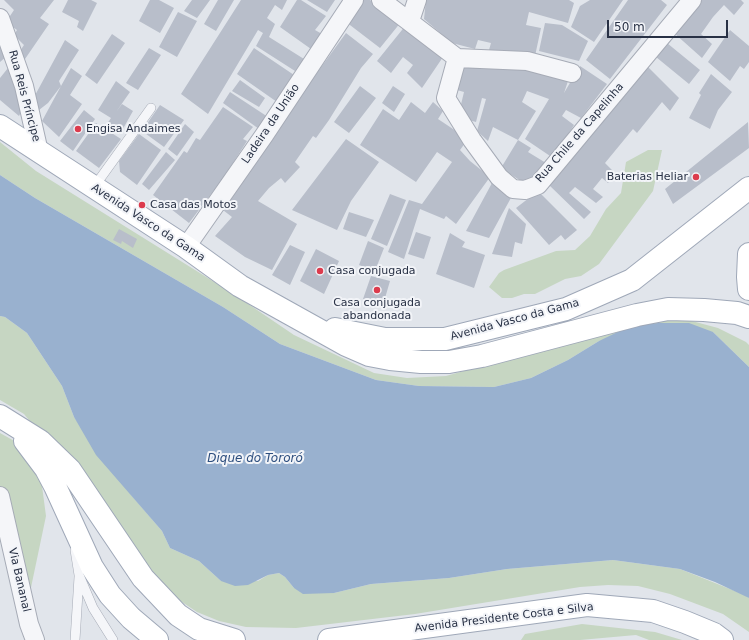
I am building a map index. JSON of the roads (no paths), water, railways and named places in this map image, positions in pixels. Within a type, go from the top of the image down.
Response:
[{"type":"main road","name":"Avenida Vasco da Gama","points":[[0,126],[186,247],[240,286],[346,346],[369,354],[390,359],[421,362],[449,362],[482,356],[637,315],[668,309],[737,313],[749,317]]},
{"type":"main road","name":"Avenida Vasco da Gama","points":[[296,318],[353,334],[385,339],[431,340],[444,339],[477,332],[566,309],[632,280],[749,188]]},
{"type":"main road","points":[[749,254],[749,289]]},
{"type":"main road","points":[[5,418],[46,469],[70,517],[92,567],[110,595],[130,618],[157,640]]},
{"type":"main road","points":[[5,418],[40,441],[70,470],[143,578],[173,610],[199,629],[234,640]]},
{"type":"main road","name":"Avenida Presidente Costa e Silva","points":[[341,639],[587,605],[653,611],[714,634],[722,640]]},
{"type":"street","name":"Ladeira da União","points":[[186,247],[269,128],[354,0]]},
{"type":"street","points":[[381,0],[457,58],[527,61],[572,73]]},
{"type":"street","points":[[410,21],[417,0]]},
{"type":"street","name":"Rua Chile da Capelinha","points":[[457,58],[446,98],[472,140],[499,177],[513,189],[525,190],[538,185],[692,0]]},
{"type":"street","name":"Rua Reis Príncipe","points":[[0,18],[24,86],[39,152]]},
{"type":"street","name":"Via Bananal","points":[[0,496],[29,624],[35,640]]},
{"type":"lane","points":[[94,187],[150,108]]},
{"type":"lane","points":[[70,517],[79,575],[75,640]]},
{"type":"lane","points":[[79,575],[93,608],[113,640]]},
{"type":"water","name":"Dique do Tororó","points":[[0,175],[35,198],[223,307],[280,344],[376,380],[419,386],[494,387],[531,378],[568,360],[599,341],[628,327],[658,323],[689,323],[713,332],[749,367],[749,598],[715,582],[680,569],[613,560],[507,569],[449,578],[371,584],[334,593],[303,594],[294,588],[285,577],[279,573],[268,575],[248,585],[235,586],[221,581],[199,561],[170,548],[162,531],[96,455],[74,417],[62,386],[27,333],[5,317],[0,316]]},
{"type":"place","name":"Engisa Andaimes","points":[[78,129]]},
{"type":"place","name":"Baterias Heliar","points":[[696,177]]},
{"type":"place","name":"Casa das Motos","points":[[142,205]]},
{"type":"place","name":"Casa conjugada","points":[[320,271]]},
{"type":"place","name":"Casa conjugada abandonada","points":[[377,290]]}]
